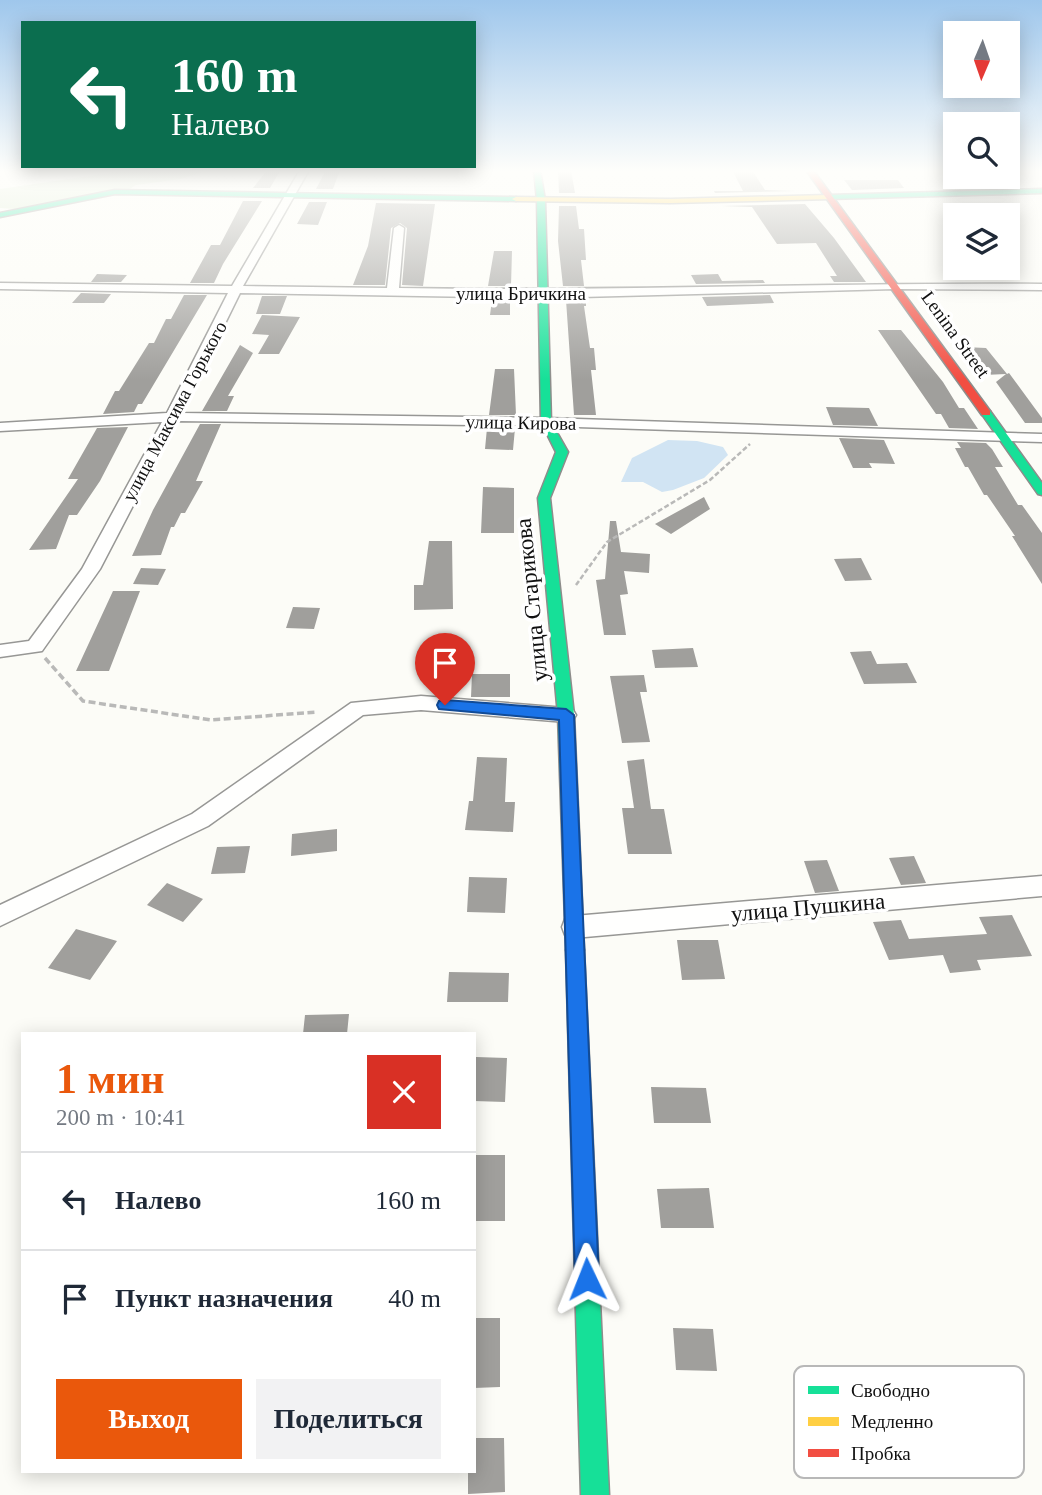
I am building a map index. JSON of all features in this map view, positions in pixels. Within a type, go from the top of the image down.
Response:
[{"type":"street","name":"улица Максима Горького","points":[[35,647],[90,570],[173,417],[264,240]]},
{"type":"street","points":[[393,290],[398,240]]},
{"type":"street","name":"улица Старикова","points":[[541,240],[546,422],[562,452],[544,498],[566,715],[595,1495]]},
{"type":"street","name":"Lenina Street","points":[[861,240],[1042,491]]},
{"type":"street","name":"улица Бричкина","points":[[0,286],[542,294],[895,286],[1042,287]]},
{"type":"street","name":"улица Кирова","points":[[0,427],[173,417],[546,422],[1042,438]]},
{"type":"street","points":[[0,651],[35,647]]},
{"type":"street","points":[[0,916],[200,820],[358,708],[421,703],[566,715]]},
{"type":"street","name":"улица Пушкина","points":[[574,927],[1042,886]]},
{"type":"path","points":[[555,615],[607,542],[710,480],[756,439],[762,429]]},
{"type":"path","points":[[35,647],[83,701],[211,720],[317,712]]},
{"type":"water","points":[[668,440],[697,441],[723,447],[728,455],[704,478],[673,490],[662,492],[643,482],[621,482],[632,458]]},
{"type":"building","points":[[223,240],[238,240],[214,283],[190,283],[211,245],[220,245]]},
{"type":"building","points":[[369,240],[390,240],[385,285],[353,285]]},
{"type":"building","points":[[406,240],[430,240],[423,286],[402,285]]},
{"type":"building","points":[[585,240],[586,260],[581,260],[584,286],[563,286],[558,241]]},
{"type":"building","points":[[774,240],[835,240],[866,282],[834,282],[830,276],[837,276],[816,243],[777,244]]},
{"type":"building","points":[[494,251],[512,251],[511,286],[488,286]]},
{"type":"building","points":[[97,274],[127,275],[121,282],[91,282]]},
{"type":"building","points":[[718,274],[722,281],[763,280],[765,283],[696,284],[691,275]]},
{"type":"building","points":[[81,293],[111,294],[104,303],[72,303]]},
{"type":"building","points":[[184,295],[207,295],[142,404],[138,404],[134,412],[103,414],[115,391],[119,391],[149,343],[154,343],[166,319],[171,319]]},
{"type":"building","points":[[770,295],[774,303],[707,306],[702,297]]},
{"type":"building","points":[[262,296],[287,296],[280,314],[256,314]]},
{"type":"building","points":[[492,300],[510,300],[510,315],[490,315]]},
{"type":"building","points":[[566,300],[586,300],[584,306],[590,348],[594,348],[596,370],[591,370],[596,415],[574,415]]},
{"type":"building","points":[[262,315],[300,317],[279,354],[258,354],[269,335],[252,334]]},
{"type":"building","points":[[878,330],[901,330],[943,382],[959,408],[964,408],[978,429],[949,428],[941,414],[936,414]]},
{"type":"building","points":[[240,345],[253,353],[228,396],[234,396],[227,411],[202,411]]},
{"type":"building","points":[[964,347],[986,348],[1007,374],[1009,373],[1042,418],[1042,423],[1025,423],[996,382],[1006,374],[984,375]]},
{"type":"building","points":[[495,369],[514,369],[516,415],[489,415]]},
{"type":"building","points":[[826,407],[869,408],[878,426],[833,425]]},
{"type":"building","points":[[200,424],[221,424],[196,481],[203,481],[185,513],[181,513],[174,527],[171,527],[161,555],[132,556],[153,510]]},
{"type":"building","points":[[128,427],[100,481],[77,515],[69,515],[56,549],[29,550],[78,479],[68,479],[97,428]]},
{"type":"building","points":[[487,428],[515,428],[513,450],[485,449]]},
{"type":"building","points":[[839,438],[884,440],[895,464],[869,463],[872,468],[853,468]]},
{"type":"building","points":[[957,442],[986,443],[1003,467],[995,467],[1018,505],[1022,505],[1042,533],[1042,584],[1012,536],[1015,536],[987,495],[984,495],[968,467],[965,467],[955,448],[961,448]]},
{"type":"building","points":[[483,487],[514,488],[514,533],[481,533]]},
{"type":"building","points":[[704,497],[710,509],[671,534],[655,524]]},
{"type":"building","points":[[610,521],[616,521],[621,552],[650,554],[649,573],[624,571],[628,594],[620,595],[626,635],[604,635],[596,580],[605,579]]},
{"type":"building","points":[[429,541],[452,541],[453,609],[414,610],[414,585],[423,585]]},
{"type":"building","points":[[861,558],[872,580],[845,581],[834,559]]},
{"type":"building","points":[[141,568],[166,569],[158,585],[133,584]]},
{"type":"building","points":[[113,591],[140,591],[109,671],[76,671]]},
{"type":"building","points":[[293,607],[320,608],[314,629],[286,628]]},
{"type":"building","points":[[693,648],[698,667],[655,668],[652,650]]},
{"type":"building","points":[[871,651],[877,664],[907,663],[917,683],[864,684],[850,652]]},
{"type":"building","points":[[472,674],[510,674],[510,697],[471,697]]},
{"type":"building","points":[[644,675],[647,692],[640,692],[650,742],[622,743],[610,676]]},
{"type":"building","points":[[477,757],[507,758],[505,802],[515,802],[513,832],[465,830],[469,801],[473,801]]},
{"type":"building","points":[[644,759],[651,809],[664,809],[672,854],[628,854],[622,808],[634,808],[627,761]]},
{"type":"building","points":[[337,829],[337,851],[291,856],[292,834]]},
{"type":"building","points":[[250,846],[245,873],[211,874],[217,847]]},
{"type":"building","points":[[914,856],[926,883],[901,885],[889,858]]},
{"type":"building","points":[[827,860],[839,891],[815,893],[804,861]]},
{"type":"building","points":[[469,877],[507,878],[505,913],[467,912]]},
{"type":"building","points":[[167,883],[203,899],[183,922],[147,905]]},
{"type":"building","points":[[1012,915],[1032,956],[977,960],[981,970],[950,973],[943,955],[889,960],[873,922],[901,920],[909,939],[987,934],[979,917]]},
{"type":"building","points":[[76,929],[117,941],[90,980],[48,968]]},
{"type":"building","points":[[677,940],[718,940],[725,979],[682,980]]},
{"type":"building","points":[[449,972],[509,973],[508,1002],[447,1002]]},
{"type":"building","points":[[349,1014],[347,1032],[303,1032],[305,1015]]},
{"type":"building","points":[[476,1057],[507,1058],[505,1102],[476,1101]]},
{"type":"building","points":[[651,1087],[706,1088],[711,1123],[654,1123]]},
{"type":"building","points":[[476,1155],[505,1155],[505,1221],[476,1221]]},
{"type":"building","points":[[709,1188],[714,1228],[661,1228],[657,1189]]},
{"type":"building","points":[[476,1318],[500,1318],[500,1387],[476,1388]]},
{"type":"building","points":[[673,1328],[713,1329],[717,1371],[676,1370]]},
{"type":"building","points":[[476,1438],[504,1438],[505,1492],[468,1494],[468,1473],[476,1473]]},
{"type":"traffic: fast","points":[[542,240],[546,422],[562,452],[544,498],[566,715],[575,950]]},
{"type":"traffic: fast","points":[[986,413],[1042,491]]},
{"type":"traffic: fast","points":[[587,1279],[595,1495]]},
{"type":"traffic: jam","points":[[860,240],[986,413]]},
{"type":"traffic: jam","points":[[575,950],[587,1279]]},
{"type":"route","points":[[445,705],[566,715],[587,1279]]}]
